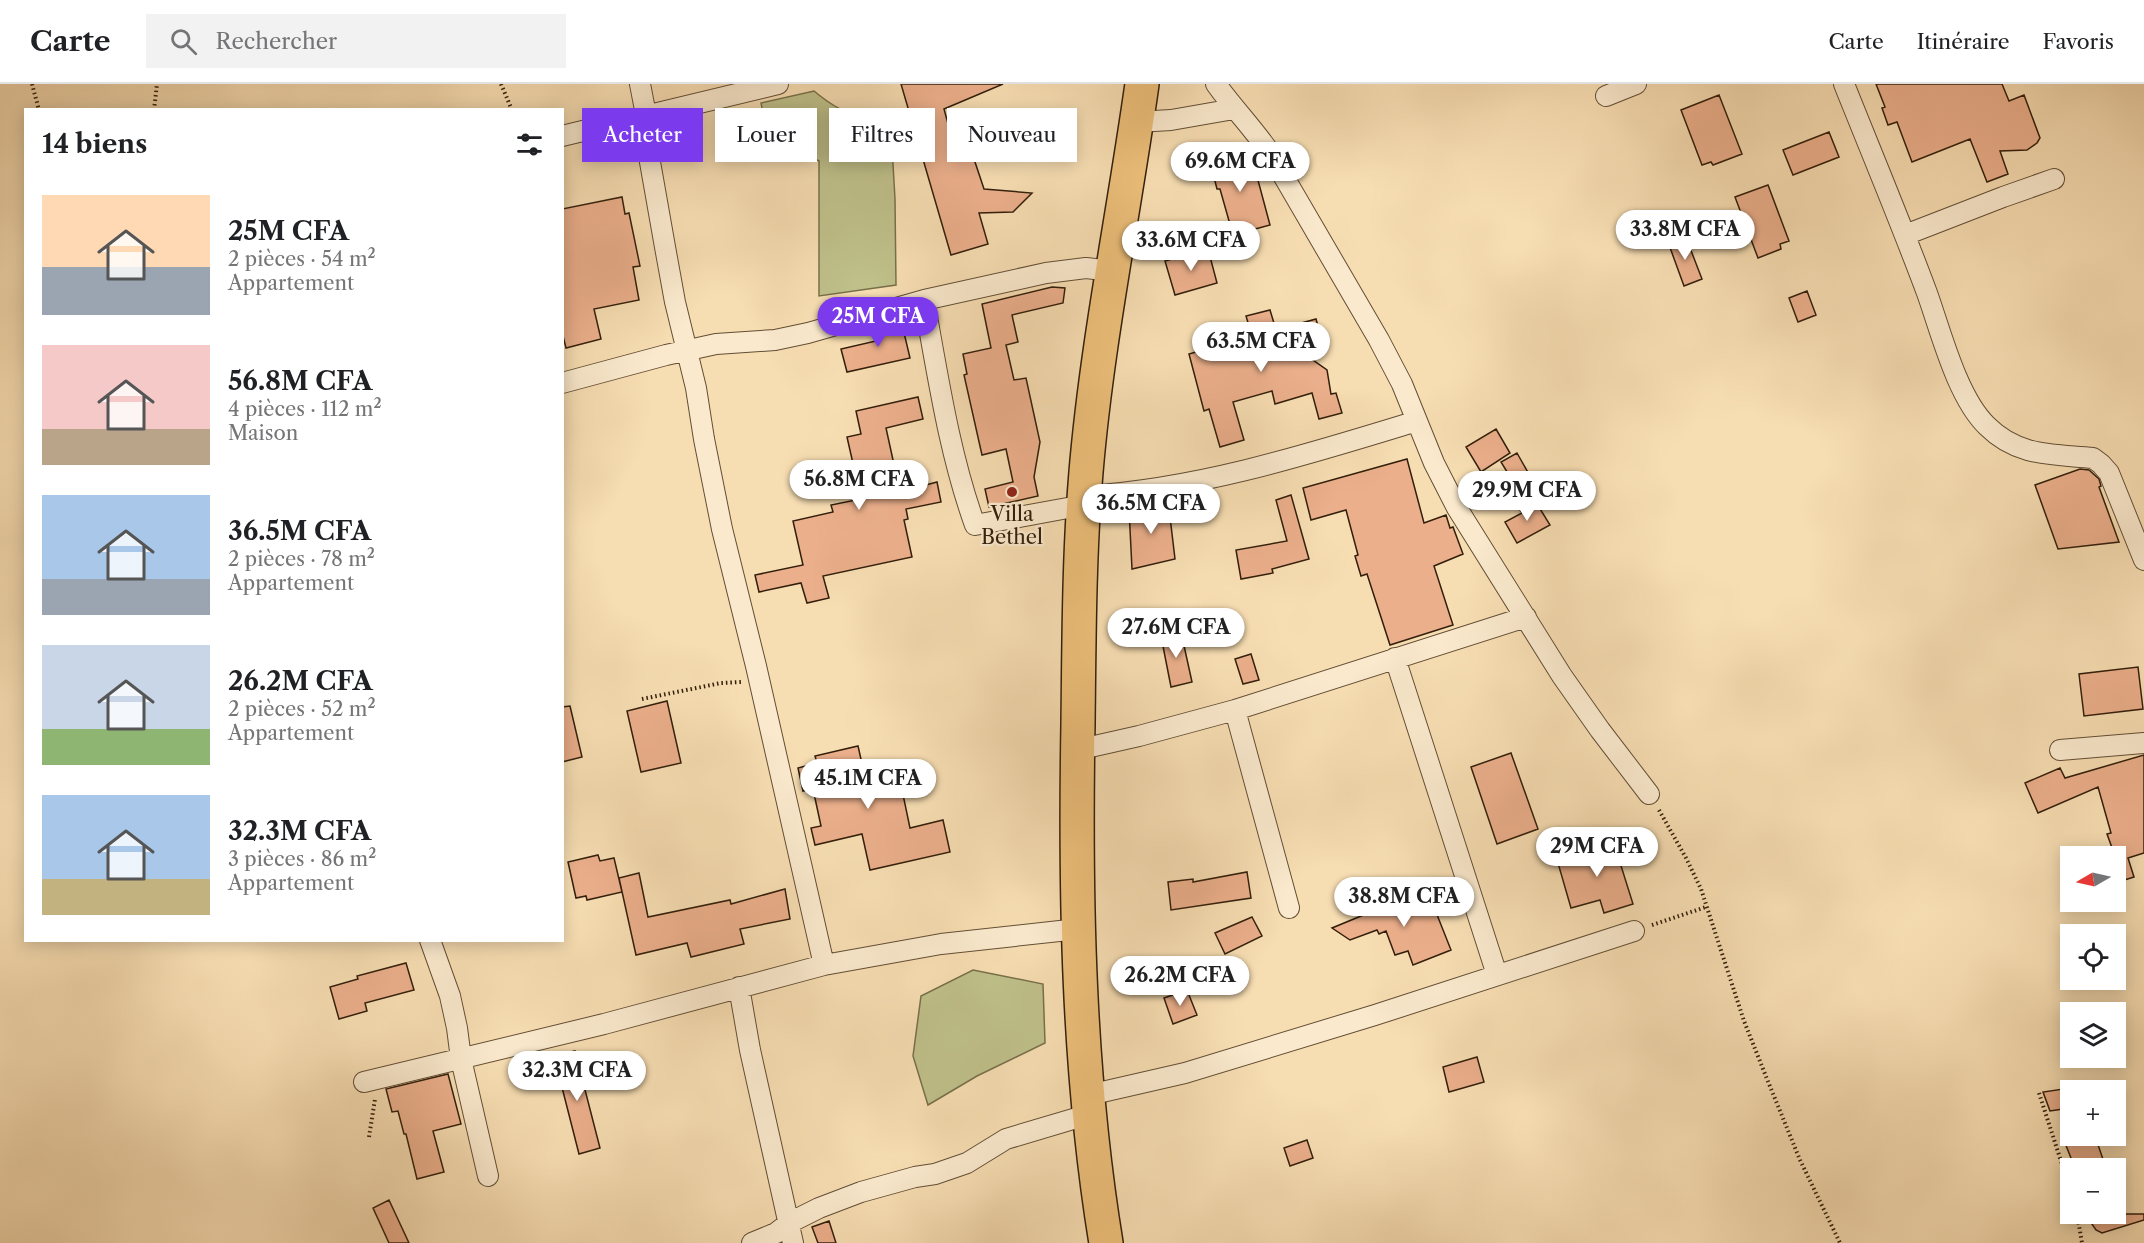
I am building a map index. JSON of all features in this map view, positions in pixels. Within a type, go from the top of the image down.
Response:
[{"type":"highway","points":[[1106,1243],[1090,1104],[1078,929],[1077,750],[1084,500],[1112,271],[1142,84]]},
{"type":"street","points":[[640,84],[645,108]]},
{"type":"street","points":[[682,108],[778,84]]},
{"type":"street","points":[[1216,84],[1234,109],[1260,138],[1379,340],[1402,384],[1434,463],[1457,508],[1562,676],[1649,794]]},
{"type":"street","points":[[1606,96],[1636,84]]},
{"type":"street","points":[[1844,84],[1905,235],[1956,373],[1973,409],[1987,426],[2018,447],[2032,452],[2093,458],[2101,464],[2109,474],[2144,560]]},
{"type":"street","points":[[1137,122],[1171,120],[1234,109]]},
{"type":"street","points":[[564,136],[582,131]]},
{"type":"street","points":[[650,162],[675,302],[696,388],[722,529],[760,683],[824,965]]},
{"type":"street","points":[[1905,235],[2003,196],[2054,179]]},
{"type":"street","points":[[564,382],[716,344],[775,340],[808,333],[924,300],[1064,270],[1086,268],[1112,271]]},
{"type":"street","points":[[924,300],[941,397],[958,473],[975,525],[1084,500],[1230,475],[1417,421]]},
{"type":"street","points":[[1077,750],[1235,710],[1526,617]]},
{"type":"street","points":[[1395,658],[1497,975]]},
{"type":"street","points":[[1235,710],[1289,908]]},
{"type":"street","points":[[2060,750],[2144,743]]},
{"type":"street","points":[[372,1080],[604,1024],[824,965],[941,944],[1078,929]]},
{"type":"street","points":[[752,1243],[776,1233],[789,1223],[819,1208],[861,1192],[915,1177],[935,1174],[967,1163],[1006,1139],[1090,1104],[1375,1016],[1634,931]]},
{"type":"street","points":[[431,942],[450,996],[461,1059],[488,1176]]},
{"type":"street","points":[[739,987],[750,1050],[793,1243]]},
{"type":"path","points":[[32,84],[38,108]]},
{"type":"path","points":[[154,108],[157,84]]},
{"type":"path","points":[[501,84],[511,108]]},
{"type":"path","points":[[642,699],[722,682],[760,683]]},
{"type":"path","points":[[1649,794],[1701,889],[1744,1021],[1767,1080],[1800,1160],[1840,1243]]},
{"type":"path","points":[[1634,931],[1706,907]]},
{"type":"path","points":[[369,1137],[372,1080]]},
{"type":"path","points":[[2039,1093],[2060,1158]]},
{"type":"path","points":[[2079,1224],[2082,1243]]},
{"type":"green space","points":[[814,91],[838,108],[829,108],[829,162],[893,162],[896,285],[819,296],[817,108],[762,108],[761,103]]},
{"type":"green space","points":[[973,970],[1043,984],[1045,1043],[977,1076],[928,1105],[913,1056],[921,996]]},
{"type":"building","points":[[901,84],[1003,84],[944,109],[947,120],[947,162],[975,162],[984,189],[1032,193],[1013,212],[979,213],[988,244],[951,255],[924,162],[935,162],[935,108],[908,108]]},
{"type":"building","points":[[1876,84],[2002,84],[2009,101],[2024,95],[2040,138],[2027,150],[2000,151],[2008,174],[1987,182],[1970,139],[1912,162],[1897,122],[1888,125],[1882,108],[1885,107]]},
{"type":"building","points":[[1719,95],[1742,154],[1713,165],[1711,162],[1702,165],[1681,110]]},
{"type":"building","points":[[1829,132],[1839,157],[1793,175],[1783,150]]},
{"type":"building","points":[[1230,152],[1232,159],[1247,155],[1255,169],[1270,225],[1233,235],[1209,158]]},
{"type":"building","points":[[1768,185],[1789,241],[1780,244],[1781,249],[1758,258],[1735,197]]},
{"type":"building","points":[[622,197],[625,214],[629,213],[640,266],[633,267],[639,300],[594,309],[601,339],[566,348],[564,340],[564,209]]},
{"type":"building","points":[[1685,235],[1702,279],[1684,286],[1668,242]]},
{"type":"building","points":[[1208,249],[1217,283],[1175,295],[1165,261]]},
{"type":"building","points":[[1052,287],[1065,288],[1063,303],[1012,315],[1018,342],[1006,345],[1014,380],[1026,378],[1040,442],[1034,477],[1038,496],[989,507],[985,489],[1013,482],[1006,449],[982,455],[964,375],[967,374],[963,354],[991,348],[982,304]]},
{"type":"building","points":[[1807,291],[1816,315],[1798,322],[1789,298]]},
{"type":"building","points":[[1270,310],[1276,330],[1316,319],[1321,338],[1293,346],[1327,370],[1331,394],[1336,393],[1342,413],[1319,419],[1312,393],[1275,404],[1272,391],[1233,402],[1244,440],[1220,447],[1209,409],[1204,411],[1189,354],[1252,336],[1246,316]]},
{"type":"building","points":[[901,320],[910,358],[847,372],[841,349],[876,341],[873,327]]},
{"type":"building","points":[[918,397],[923,419],[886,428],[900,492],[937,482],[941,502],[906,509],[908,519],[904,520],[912,557],[823,576],[829,598],[807,603],[801,583],[759,592],[755,575],[803,565],[793,521],[833,512],[831,505],[861,499],[847,437],[861,434],[856,411]]},
{"type":"building","points":[[1496,429],[1510,453],[1481,472],[1466,447]]},
{"type":"building","points":[[1517,453],[1530,476],[1515,485],[1501,462]]},
{"type":"building","points":[[1407,459],[1424,523],[1446,515],[1463,554],[1434,566],[1453,625],[1390,645],[1367,574],[1361,576],[1346,510],[1311,520],[1303,488]]},
{"type":"building","points":[[2080,469],[2089,470],[2099,479],[2101,486],[2099,487],[2119,542],[2058,549],[2035,485]]},
{"type":"building","points":[[1291,495],[1309,559],[1272,569],[1273,573],[1241,579],[1236,550],[1287,541],[1276,500]]},
{"type":"building","points":[[1534,499],[1550,525],[1517,543],[1505,522],[1522,513],[1519,508]]},
{"type":"building","points":[[1168,500],[1175,559],[1132,569],[1129,509]]},
{"type":"building","points":[[1181,632],[1192,682],[1171,687],[1161,636]]},
{"type":"building","points":[[1251,654],[1259,680],[1243,684],[1235,659]]},
{"type":"building","points":[[2138,667],[2143,709],[2084,716],[2079,674]]},
{"type":"building","points":[[667,701],[681,763],[641,772],[627,711]]},
{"type":"building","points":[[570,706],[582,757],[564,762],[564,707]]},
{"type":"building","points":[[858,746],[863,768],[896,761],[910,828],[943,820],[950,852],[870,870],[862,834],[815,845],[811,828],[821,826],[813,789],[803,791],[798,768],[817,763],[815,756]]},
{"type":"building","points":[[1511,753],[1538,829],[1497,844],[1471,767]]},
{"type":"building","points":[[2144,755],[2144,853],[2128,858],[2134,877],[2126,880],[2126,846],[2111,846],[2107,834],[2111,833],[2098,787],[2038,813],[2025,783],[2060,768],[2065,778]]},
{"type":"building","points":[[1612,837],[1633,904],[1604,913],[1600,900],[1571,908],[1558,863],[1587,855],[1584,845]]},
{"type":"building","points":[[598,855],[600,861],[614,858],[622,892],[587,900],[586,896],[576,898],[568,862]]},
{"type":"building","points":[[1247,872],[1251,898],[1171,910],[1168,882],[1193,879],[1193,882]]},
{"type":"building","points":[[639,873],[648,917],[730,900],[731,904],[785,889],[790,919],[740,929],[744,944],[691,957],[687,943],[636,955],[619,878]]},
{"type":"building","points":[[1428,892],[1451,950],[1413,965],[1408,951],[1395,955],[1386,931],[1379,934],[1377,930],[1350,940],[1332,928],[1395,902],[1396,904]]},
{"type":"building","points":[[1252,917],[1262,936],[1225,954],[1215,933]]},
{"type":"building","points":[[406,963],[414,990],[365,1003],[367,1011],[339,1019],[330,987],[358,979],[357,976]]},
{"type":"building","points":[[1187,990],[1197,1015],[1173,1024],[1164,998]]},
{"type":"building","points":[[575,1051],[600,1148],[579,1154],[554,1056]]},
{"type":"building","points":[[1477,1057],[1484,1082],[1449,1092],[1443,1067]]},
{"type":"building","points":[[448,1074],[461,1124],[433,1131],[444,1172],[417,1179],[406,1134],[404,1134],[398,1111],[392,1112],[386,1089]]},
{"type":"building","points":[[2060,1089],[2060,1110],[2050,1111],[2043,1092]]},
{"type":"building","points":[[1307,1140],[1313,1158],[1290,1166],[1284,1148]]},
{"type":"building","points":[[2066,1146],[2098,1146],[2103,1158],[2071,1158]]},
{"type":"building","points":[[389,1200],[409,1243],[389,1243],[373,1208]]},
{"type":"building","points":[[2126,1214],[2144,1214],[2144,1220],[2102,1233],[2092,1224],[2126,1224]]},
{"type":"building","points":[[829,1221],[836,1243],[818,1243],[812,1227]]},
{"type":"place","name":"Villa Bethel","points":[[1012,492]]}]
